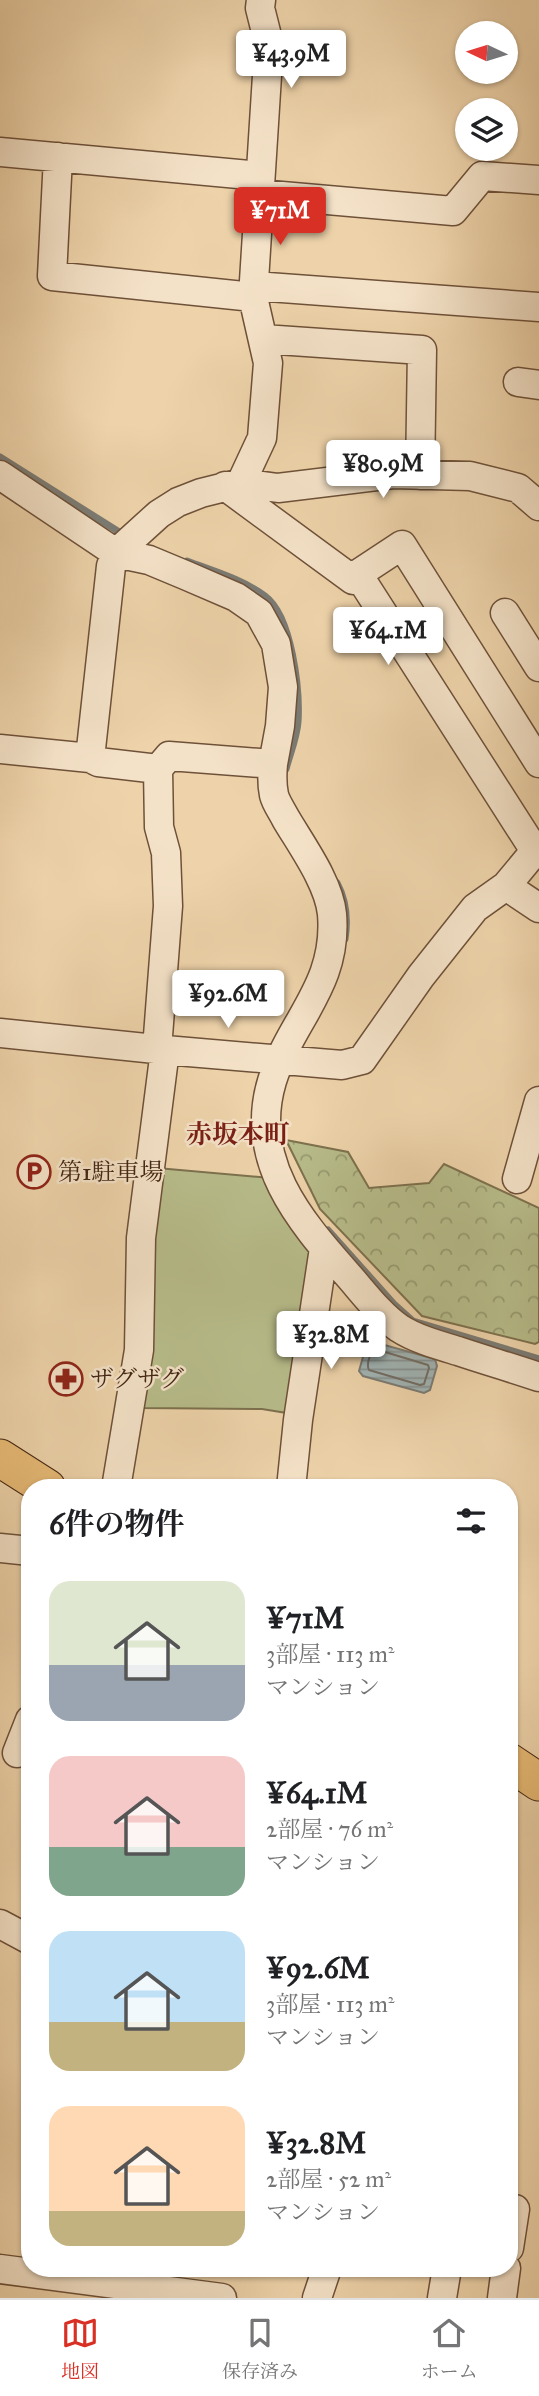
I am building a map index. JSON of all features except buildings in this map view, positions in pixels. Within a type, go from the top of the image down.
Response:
[{"type":"main road","points":[[0,1458],[33,1479]]},
{"type":"main road","points":[[518,1753],[539,1754]]},
{"type":"main road","points":[[518,1768],[539,1782]]},
{"type":"street","points":[[233,484],[262,438],[268,363],[253,291],[269,44],[260,8],[261,0]]},
{"type":"street","points":[[0,152],[58,157],[453,211],[482,176],[539,180]]},
{"type":"street","points":[[58,157],[52,276],[253,291],[539,307]]},
{"type":"street","points":[[263,340],[422,350],[420,475]]},
{"type":"street","points":[[90,758],[109,579],[127,543],[159,514],[178,502],[233,484],[278,488],[393,474],[471,476],[518,488],[539,506]]},
{"type":"street","points":[[0,475],[127,543],[149,560],[236,597],[259,613],[276,644],[283,687],[273,764],[275,797],[327,891],[332,914],[330,955],[325,976],[291,1060],[267,1104],[267,1136],[274,1166],[291,1205],[324,1248],[380,1311],[399,1328],[429,1342],[539,1377]]},
{"type":"street","points":[[233,484],[353,580],[361,579]]},
{"type":"street","points":[[0,1033],[342,1065],[362,1060],[421,976],[475,908],[506,886],[537,848],[358,574],[402,545],[539,763]]},
{"type":"street","points":[[505,613],[539,667]]},
{"type":"street","points":[[0,749],[90,758],[98,762],[158,769]]},
{"type":"street","points":[[118,1479],[139,1350],[141,1238],[161,1049],[168,906],[166,853],[159,827],[158,769],[169,756],[273,764]]},
{"type":"street","points":[[506,886],[539,882]]},
{"type":"street","points":[[506,886],[539,908]]},
{"type":"street","points":[[517,1179],[539,1101]]},
{"type":"street","points":[[291,1479],[324,1248]]},
{"type":"street","points":[[0,1548],[21,1551]]},
{"type":"street","points":[[0,1924],[21,1935]]},
{"type":"street","points":[[0,2269],[21,2270]]},
{"type":"street","points":[[128,2277],[222,2298]]},
{"type":"street","points":[[317,2298],[324,2277]]},
{"type":"street","points":[[442,2298],[446,2277]]},
{"type":"street","points":[[502,2298],[505,2277]]},
{"type":"green space","points":[[286,1140],[348,1152],[369,1188],[429,1183],[444,1164],[539,1208],[539,1342],[535,1344],[422,1316],[320,1209]]},
{"type":"green space","points":[[157,1168],[270,1178],[316,1248],[293,1414],[262,1409],[141,1408]]},
{"type":"water","points":[[370,1341],[435,1359],[437,1366],[430,1390],[424,1393],[363,1376],[359,1371],[367,1343]]},
{"type":"waterway","points":[[0,457],[124,535]]},
{"type":"waterway","points":[[187,561],[256,590],[274,606],[282,620],[296,673],[298,708],[296,734],[286,769]]},
{"type":"waterway","points":[[337,883],[346,910],[345,939]]},
{"type":"waterway","points":[[328,1230],[394,1304],[413,1321],[539,1359]]},
{"type":"place","name":"第1駐車場","points":[[34,1172]]},
{"type":"place","name":"ザグザグ","points":[[66,1379]]},
{"type":"district","name":"赤坂本町","points":[[238,1134]]}]
